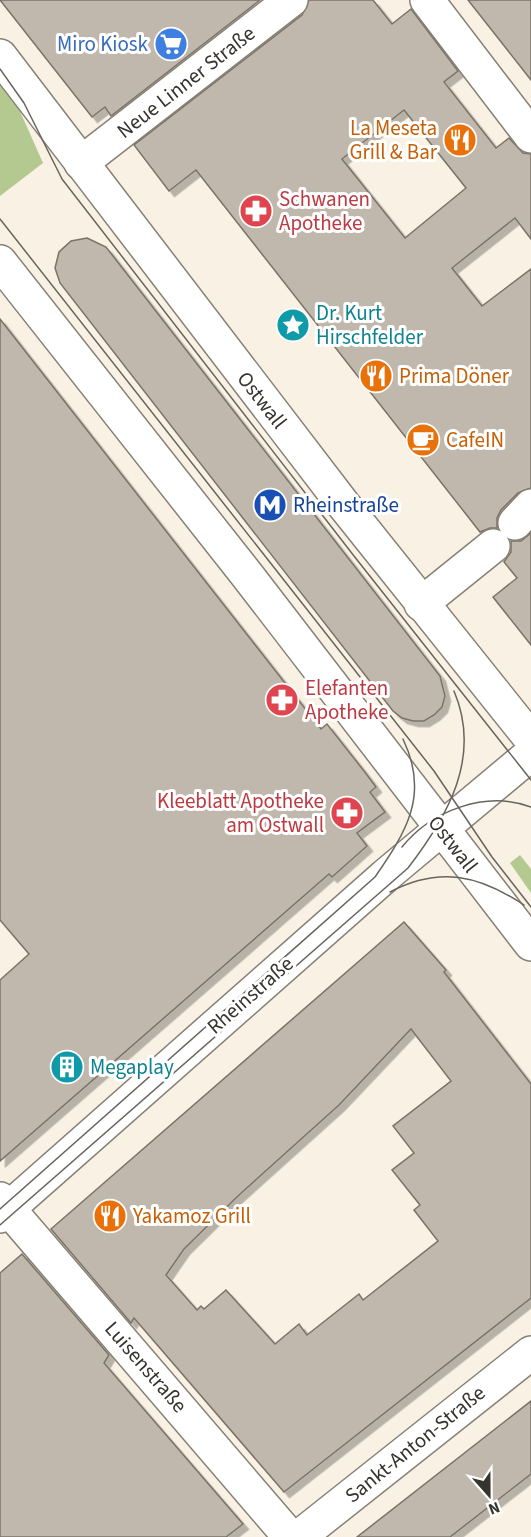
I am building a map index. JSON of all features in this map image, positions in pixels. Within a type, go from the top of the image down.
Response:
[{"type":"street","name":"Neue Linner Straße","points":[[81,163],[291,0]]},
{"type":"street","points":[[427,0],[531,136]]},
{"type":"street","name":"Ostwall","points":[[0,56],[421,604],[531,739]]},
{"type":"street","name":"Ostwall","points":[[0,262],[240,566],[531,944]]},
{"type":"street","points":[[421,604],[513,525]]},
{"type":"street","name":"Rheinstraße","points":[[3,1208],[441,828],[531,754]]},
{"type":"street","name":"Luisenstraße","points":[[3,1208],[290,1537]]},
{"type":"street","name":"Sankt-Anton-Straße","points":[[299,1537],[531,1353]]},
{"type":"green space","points":[[0,82],[19,109],[43,163],[0,196]]},
{"type":"green space","points":[[520,855],[531,869],[531,893],[510,863]]},
{"type":"building","points":[[0,0],[260,0],[111,116],[105,107],[92,117]]},
{"type":"building","points":[[309,0],[373,0],[392,24],[411,9],[458,71],[444,82],[496,148],[509,138],[523,153],[531,154],[531,239],[515,218],[452,268],[482,306],[531,269],[531,488],[518,493],[501,510],[497,518],[497,528],[480,532],[196,170],[169,191],[134,145],[302,15]],"holes":[[[404,110],[466,188],[405,238],[342,159]]]},
{"type":"building","points":[[468,0],[531,0],[531,80]]},
{"type":"building","points":[[87,238],[106,247],[440,676],[445,696],[442,707],[434,715],[424,721],[413,721],[402,718],[393,711],[60,283],[55,268],[59,252],[71,241]]},
{"type":"building","points":[[0,319],[321,729],[327,724],[364,771],[376,787],[370,792],[385,812],[357,833],[367,846],[332,877],[329,874],[0,1161],[0,980],[29,954],[0,920]]},
{"type":"building","points":[[531,533],[531,645],[493,597],[517,578],[504,562],[511,552],[511,541],[521,541]]},
{"type":"building","points":[[404,922],[446,970],[444,972],[531,1084],[531,1298],[284,1492],[134,1318],[131,1323],[51,1229]],"holes":[[[411,1029],[451,1081],[393,1126],[414,1153],[392,1170],[420,1205],[414,1210],[438,1241],[363,1300],[359,1294],[307,1335],[299,1324],[275,1344],[226,1290],[204,1309],[201,1306],[197,1310],[166,1275],[184,1249],[239,1195],[339,1105]]]},
{"type":"building","points":[[22,1254],[109,1355],[104,1363],[243,1524],[226,1537],[0,1537],[0,1273]]},
{"type":"building","points":[[531,1401],[531,1474],[450,1537],[357,1537]]},
{"type":"tram line","points":[[0,69],[24,103],[62,179],[531,780]]},
{"type":"tram line","points":[[0,219],[434,771],[492,857],[531,907]]},
{"type":"tram line","points":[[0,1225],[408,868],[448,807],[462,762],[464,739],[462,715],[454,691]]},
{"type":"tram line","points":[[0,1209],[375,877],[405,828],[411,812],[414,778],[411,759],[403,739]]},
{"type":"tram line","points":[[402,847],[428,823],[460,807],[496,801],[513,802],[531,807]]},
{"type":"tram line","points":[[390,892],[425,879],[458,878],[491,887],[524,905]]},
{"type":"place","name":"Miro Kiosk","points":[[171,44]]},
{"type":"place","name":"La Meseta Grill & Bar","points":[[460,140]]},
{"type":"place","name":"Schwanen Apotheke","points":[[256,211]]},
{"type":"place","name":"Dr. Kurt Hirschfelder","points":[[293,325]]},
{"type":"place","name":"Prima Döner","points":[[376,376]]},
{"type":"place","name":"CafeIN","points":[[423,440]]},
{"type":"place","name":"Rheinstraße","points":[[270,505]]},
{"type":"place","name":"Elefanten Apotheke","points":[[282,700]]},
{"type":"place","name":"Kleeblatt Apotheke am Ostwall","points":[[347,813]]},
{"type":"place","name":"Megaplay","points":[[67,1067]]},
{"type":"place","name":"Yakamoz Grill","points":[[110,1216]]}]
